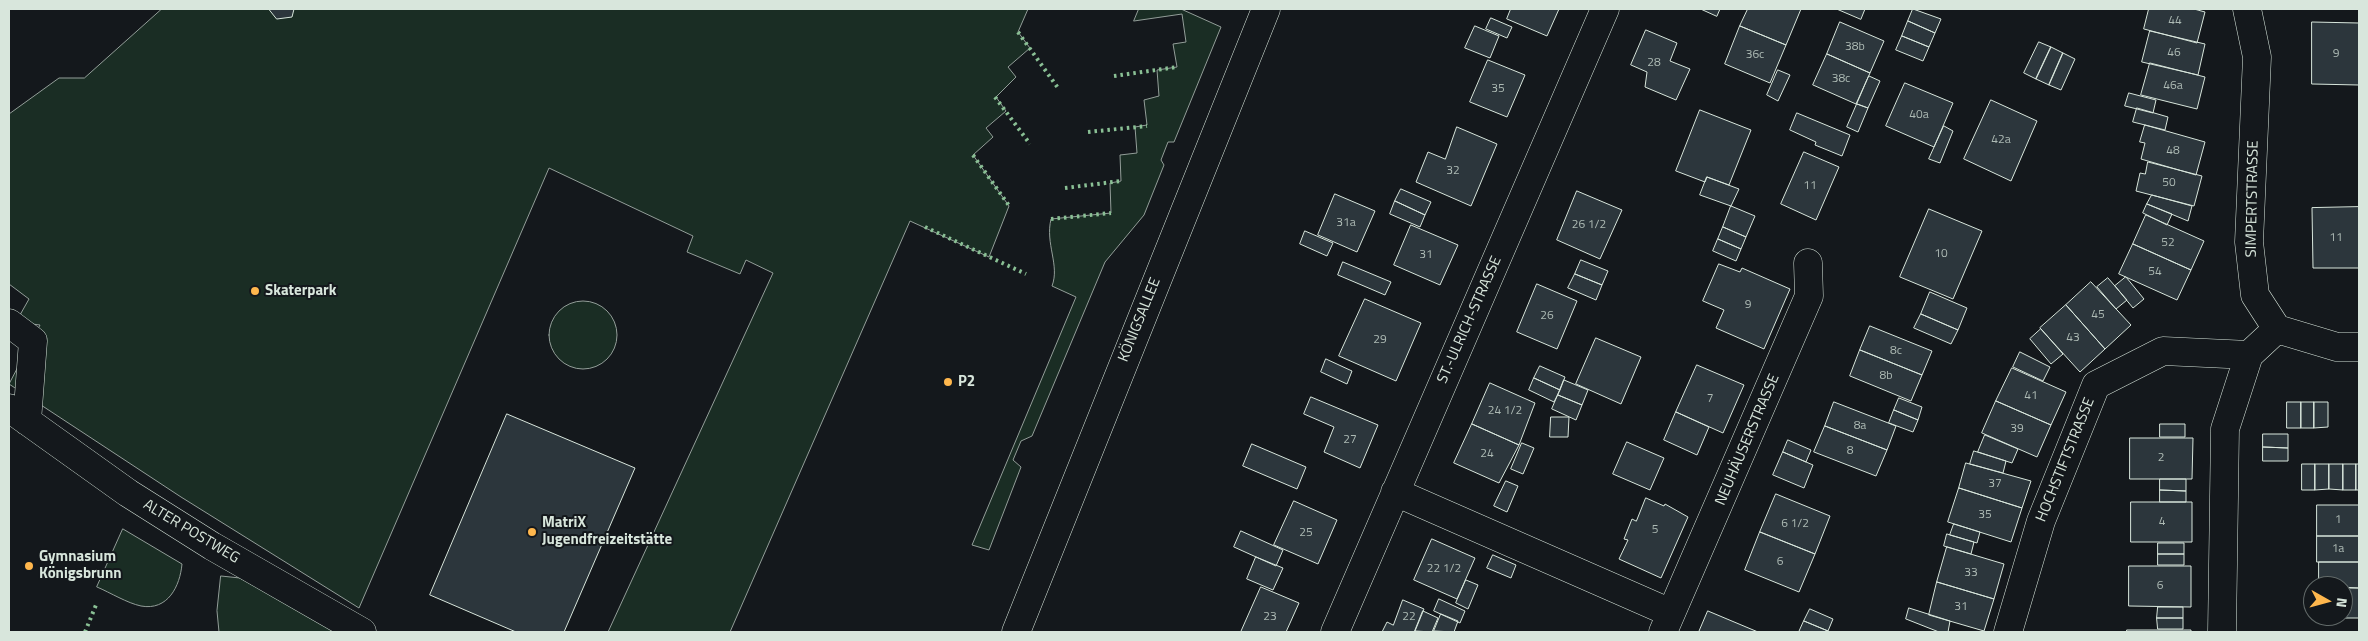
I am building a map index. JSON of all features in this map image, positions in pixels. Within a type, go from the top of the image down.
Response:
[{"type":"street","name":"KÖNIGSALLEE","points":[[1016,632],[1266,9]]},
{"type":"street","name":"ST.-ULRICH-STRASSE","points":[[1335,632],[1394,492],[1605,9]]},
{"type":"street","name":"SIMPERTSTRASSE","points":[[2247,9],[2257,56],[2249,242],[2256,295],[2277,329]]},
{"type":"street","name":"NEUHÄUSERSTRASSE","points":[[1394,492],[1667,623],[1809,296],[1808,263]]},
{"type":"street","name":"ALTER POSTWEG","points":[[9,323],[33,341],[18,415],[136,498],[212,546],[362,632]]},
{"type":"street","points":[[2222,632],[2225,428],[2249,356],[2277,329],[2337,347],[2359,347]]},
{"type":"street","name":"HOCHSTIFTSTRASSE","points":[[2008,632],[2041,522],[2096,386],[2163,351],[2249,356]]},
{"type":"green space","points":[[162,9],[1028,9],[1018,32],[1030,48],[1008,67],[1016,77],[996,97],[1006,111],[986,128],[993,137],[973,155],[1009,206],[989,257],[910,221],[730,632],[608,632],[773,273],[746,260],[740,274],[687,252],[693,236],[549,168],[359,608],[181,497],[9,384],[40,325],[16,322],[29,299],[9,284],[9,114],[59,78],[84,78]]},
{"type":"green space","points":[[1139,9],[1181,9],[1221,27],[1174,142],[1168,142],[1161,160],[1164,165],[1144,215],[1105,262],[1032,436],[1021,441],[1013,460],[1021,467],[989,550],[972,545],[1076,297],[1052,286],[1054,270],[1050,237],[1051,219],[1111,213],[1110,183],[1121,181],[1120,155],[1137,153],[1135,127],[1147,125],[1144,100],[1159,96],[1157,70],[1177,67],[1173,44],[1186,42],[1182,14],[1134,21]]},
{"type":"green space","points":[[583,301],[596,304],[607,311],[614,322],[617,335],[614,348],[607,359],[596,366],[583,369],[570,366],[559,359],[552,348],[549,335],[552,322],[559,311],[570,304]]},
{"type":"green space","points":[[123,529],[182,564],[179,581],[171,595],[159,605],[150,607],[136,605],[97,587]]},
{"type":"green space","points":[[221,576],[240,578],[339,632],[219,632],[217,611]]},
{"type":"building","points":[[269,9],[294,9],[292,17],[277,19]]},
{"type":"building","points":[[1511,9],[1559,9],[1547,36],[1507,19]]},
{"type":"building","points":[[1701,9],[1720,9],[1717,16]]},
{"type":"building","points":[[1748,9],[1801,9],[1786,45],[1740,26]]},
{"type":"building","points":[[1837,9],[1865,9],[1861,19]]},
{"type":"building","points":[[1913,9],[1941,19],[1935,33],[1908,21]]},
{"type":"building","points":[[2149,9],[2194,9],[2205,12],[2197,43],[2144,29]]},
{"type":"building","points":[[1491,18],[1512,27],[1507,38],[1486,29]]},
{"type":"building","points":[[1908,21],[1935,33],[1929,47],[1902,36]]},
{"type":"building","points":[[1840,22],[1884,41],[1870,73],[1827,54]]},
{"type":"building","points":[[2312,22],[2359,23],[2359,85],[2312,84]]},
{"type":"building","points":[[1475,26],[1499,36],[1490,58],[1465,48]]},
{"type":"building","points":[[1740,26],[1786,45],[1770,83],[1725,64]]},
{"type":"building","points":[[1646,30],[1677,43],[1670,61],[1690,69],[1676,100],[1645,87],[1647,72],[1631,65]]},
{"type":"building","points":[[2150,31],[2205,44],[2198,75],[2142,62]]},
{"type":"building","points":[[1902,36],[1929,47],[1923,61],[1896,50]]},
{"type":"building","points":[[2039,42],[2051,47],[2036,79],[2024,73]]},
{"type":"building","points":[[2051,47],[2063,53],[2049,85],[2036,79]]},
{"type":"building","points":[[2063,53],[2075,59],[2061,90],[2049,85]]},
{"type":"building","points":[[1827,54],[1870,73],[1856,104],[1813,85]]},
{"type":"building","points":[[1488,60],[1525,75],[1507,117],[1470,102]]},
{"type":"building","points":[[2150,63],[2205,77],[2197,109],[2141,95]]},
{"type":"building","points":[[1778,70],[1790,75],[1778,101],[1767,95]]},
{"type":"building","points":[[1869,76],[1880,81],[1868,108],[1857,104]]},
{"type":"building","points":[[1905,83],[1953,103],[1934,147],[1886,126]]},
{"type":"building","points":[[2129,93],[2156,100],[2153,113],[2125,106]]},
{"type":"building","points":[[1991,100],[2037,121],[2011,181],[1964,159]]},
{"type":"building","points":[[1857,104],[1868,108],[1858,132],[1847,127]]},
{"type":"building","points":[[2137,108],[2168,117],[2165,130],[2133,122]]},
{"type":"building","points":[[1700,110],[1751,130],[1729,185],[1707,177],[1705,182],[1676,171]]},
{"type":"building","points":[[1797,113],[1850,135],[1842,156],[1815,145],[1816,142],[1790,130]]},
{"type":"building","points":[[2145,125],[2205,142],[2196,175],[2141,159],[2145,143],[2140,142]]},
{"type":"building","points":[[1944,126],[1953,131],[1940,163],[1929,159]]},
{"type":"building","points":[[1457,127],[1497,144],[1471,206],[1416,182],[1428,152],[1445,159]]},
{"type":"building","points":[[1804,152],[1839,167],[1816,220],[1781,204]]},
{"type":"building","points":[[2148,162],[2202,176],[2194,206],[2136,191],[2140,173],[2145,174]]},
{"type":"building","points":[[1707,177],[1739,189],[1731,206],[1700,195]]},
{"type":"building","points":[[1401,189],[1431,202],[1425,215],[1395,201]]},
{"type":"building","points":[[1577,191],[1622,210],[1600,259],[1557,240]]},
{"type":"building","points":[[1335,194],[1375,211],[1357,252],[1318,235]]},
{"type":"building","points":[[2152,195],[2192,206],[2188,221],[2147,204]]},
{"type":"building","points":[[1395,201],[1425,215],[1420,227],[1390,214]]},
{"type":"building","points":[[2147,204],[2172,214],[2167,225],[2143,213]]},
{"type":"building","points":[[1731,206],[1755,216],[1746,237],[1723,227]]},
{"type":"building","points":[[2359,207],[2359,268],[2313,268],[2312,208]]},
{"type":"building","points":[[1929,209],[1982,231],[1953,299],[1900,277]]},
{"type":"building","points":[[2146,215],[2204,241],[2191,270],[2133,244]]},
{"type":"building","points":[[1411,225],[1458,245],[1440,285],[1394,265]]},
{"type":"building","points":[[1723,227],[1746,237],[1741,249],[1718,239]]},
{"type":"building","points":[[1305,231],[1333,243],[1327,256],[1300,244]]},
{"type":"building","points":[[1718,239],[1741,249],[1736,261],[1713,251]]},
{"type":"building","points":[[2133,244],[2191,270],[2177,300],[2119,274]]},
{"type":"building","points":[[1581,260],[1608,271],[1602,285],[1575,274]]},
{"type":"building","points":[[1343,262],[1391,282],[1385,295],[1338,275]]},
{"type":"building","points":[[1719,264],[1740,272],[1742,268],[1790,289],[1764,349],[1716,328],[1724,310],[1703,301]]},
{"type":"building","points":[[1575,274],[1602,285],[1596,300],[1568,288]]},
{"type":"building","points":[[2126,277],[2144,299],[2133,308],[2115,286]]},
{"type":"building","points":[[2108,278],[2127,300],[2116,309],[2097,287]]},
{"type":"building","points":[[2091,282],[2131,325],[2105,349],[2066,305]]},
{"type":"building","points":[[1537,284],[1577,301],[1557,349],[1517,332]]},
{"type":"building","points":[[1930,292],[1967,308],[1958,330],[1921,314]]},
{"type":"building","points":[[1365,299],[1421,323],[1396,381],[1339,356]]},
{"type":"building","points":[[2066,305],[2105,349],[2080,372],[2040,328]]},
{"type":"building","points":[[1921,314],[1958,330],[1951,344],[1914,328]]},
{"type":"building","points":[[1870,326],[1932,351],[1922,375],[1860,350]]},
{"type":"building","points":[[2041,329],[2063,354],[2051,364],[2030,339]]},
{"type":"building","points":[[1596,338],[1641,357],[1621,404],[1576,384]]},
{"type":"building","points":[[1860,350],[1922,375],[1911,401],[1850,376]]},
{"type":"building","points":[[2020,352],[2050,367],[2043,381],[2013,367]]},
{"type":"building","points":[[1326,359],[1352,371],[1347,384],[1321,372]]},
{"type":"building","points":[[1697,365],[1744,385],[1723,433],[1676,412]]},
{"type":"building","points":[[1540,366],[1565,377],[1560,390],[1534,378]]},
{"type":"building","points":[[2012,368],[2066,392],[2051,425],[1996,401]]},
{"type":"building","points":[[1534,378],[1560,390],[1554,402],[1529,390]]},
{"type":"building","points":[[1564,380],[1588,390],[1582,405],[1558,395]]},
{"type":"building","points":[[1490,383],[1535,403],[1519,445],[1472,424]]},
{"type":"building","points":[[1558,395],[1582,405],[1576,420],[1552,409]]},
{"type":"building","points":[[1311,397],[1378,425],[1360,468],[1324,452],[1334,427],[1304,414]]},
{"type":"building","points":[[1899,398],[1922,407],[1918,420],[1894,410]]},
{"type":"building","points":[[1996,401],[2051,425],[2037,457],[1982,433]]},
{"type":"building","points":[[1834,402],[1896,426],[1887,450],[1825,426]]},
{"type":"building","points":[[2287,402],[2301,402],[2301,428],[2287,428]]},
{"type":"building","points":[[2301,402],[2314,402],[2314,428],[2301,428]]},
{"type":"building","points":[[2314,402],[2328,402],[2328,427],[2314,428]]},
{"type":"building","points":[[1894,410],[1918,420],[1913,432],[1889,423]]},
{"type":"building","points":[[1676,412],[1709,427],[1697,455],[1664,440]]},
{"type":"building","name":"MatriX Jugendfreizeitstätte","points":[[507,414],[635,468],[564,632],[516,632],[430,595]]},
{"type":"building","points":[[1551,417],[1569,417],[1568,437],[1550,437]]},
{"type":"building","points":[[1472,424],[1519,445],[1499,483],[1454,463]]},
{"type":"building","points":[[2160,424],[2185,424],[2185,437],[2160,437]]},
{"type":"building","points":[[1825,426],[1887,450],[1876,476],[1814,452]]},
{"type":"building","points":[[2263,434],[2288,434],[2288,448],[2263,447]]},
{"type":"building","points":[[1985,435],[2018,449],[2012,463],[1978,452]]},
{"type":"building","points":[[2130,438],[2193,438],[2192,479],[2130,479]]},
{"type":"building","points":[[1788,440],[1811,450],[1806,462],[1783,452]]},
{"type":"building","points":[[1627,442],[1664,458],[1650,490],[1613,474]]},
{"type":"building","points":[[1522,443],[1534,448],[1523,474],[1511,469]]},
{"type":"building","points":[[1252,444],[1306,467],[1297,489],[1243,466]]},
{"type":"building","points":[[2263,447],[2288,448],[2288,461],[2263,461]]},
{"type":"building","points":[[1974,451],[2006,461],[2003,473],[1970,464]]},
{"type":"building","points":[[1783,452],[1813,465],[1804,488],[1773,475]]},
{"type":"building","points":[[1966,463],[2031,481],[2022,508],[1959,488]]},
{"type":"building","points":[[2302,464],[2315,464],[2315,490],[2302,490]]},
{"type":"building","points":[[2315,464],[2329,464],[2329,489],[2315,490]]},
{"type":"building","points":[[2329,464],[2343,464],[2343,490],[2329,489]]},
{"type":"building","points":[[2343,464],[2356,464],[2356,490],[2343,490]]},
{"type":"building","points":[[2356,464],[2359,464],[2359,490],[2356,490]]},
{"type":"building","points":[[2160,479],[2186,479],[2186,491],[2160,490]]},
{"type":"building","points":[[1506,481],[1518,486],[1507,512],[1494,506]]},
{"type":"building","points":[[1959,488],[2022,508],[2011,542],[1948,522]]},
{"type":"building","points":[[2160,490],[2186,491],[2186,502],[2160,502]]},
{"type":"building","points":[[1776,494],[1830,516],[1815,554],[1760,532]]},
{"type":"building","points":[[1646,498],[1664,506],[1665,504],[1688,517],[1661,578],[1619,559],[1628,540],[1624,539],[1632,519],[1636,521]]},
{"type":"building","points":[[1294,501],[1337,520],[1318,564],[1274,545]]},
{"type":"building","points":[[2131,502],[2192,502],[2192,542],[2131,542]]},
{"type":"building","points":[[2317,505],[2359,505],[2359,536],[2317,536]]},
{"type":"building","points":[[1954,524],[1980,532],[1977,543],[1950,535]]},
{"type":"building","points":[[1241,531],[1283,550],[1276,566],[1234,547]]},
{"type":"building","points":[[1760,532],[1815,554],[1799,592],[1745,570]]},
{"type":"building","points":[[1947,534],[1974,542],[1971,554],[1944,546]]},
{"type":"building","points":[[2317,536],[2359,536],[2359,562],[2317,562]]},
{"type":"building","points":[[1432,539],[1475,558],[1457,599],[1414,580]]},
{"type":"building","points":[[2158,543],[2184,543],[2184,554],[2158,554]]},
{"type":"building","points":[[1947,547],[2004,564],[1994,599],[1937,582]]},
{"type":"building","points":[[2158,554],[2184,554],[2184,565],[2158,565]]},
{"type":"building","points":[[1493,555],[1516,565],[1511,578],[1487,568]]},
{"type":"building","points":[[1256,557],[1283,568],[1273,590],[1247,579]]},
{"type":"building","points":[[2319,562],[2359,562],[2359,588],[2353,588],[2353,576],[2319,576]]},
{"type":"building","points":[[2129,566],[2191,566],[2191,607],[2129,606]]},
{"type":"building","points":[[1466,580],[1478,585],[1468,609],[1456,603]]},
{"type":"building","points":[[1937,582],[1994,599],[1984,631],[1929,615]]},
{"type":"building","points":[[1261,587],[1299,603],[1286,632],[1241,632]]},
{"type":"building","points":[[2353,588],[2359,588],[2359,618],[2353,618]]},
{"type":"building","points":[[1439,599],[1465,611],[1460,623],[1434,611]]},
{"type":"building","points":[[1403,600],[1424,609],[1415,631],[1417,632],[1382,632],[1387,622],[1393,625]]},
{"type":"building","points":[[2158,607],[2183,607],[2183,618],[2157,618]]},
{"type":"building","points":[[1909,608],[1950,621],[1948,632],[1939,632],[1906,619]]},
{"type":"building","points":[[1810,609],[1833,619],[1828,631],[1804,621]]},
{"type":"building","points":[[1423,611],[1438,618],[1432,632],[1415,631]]},
{"type":"building","points":[[1708,611],[1758,632],[1699,632]]},
{"type":"building","points":[[1441,614],[1458,621],[1454,632],[1434,631]]},
{"type":"building","points":[[2157,618],[2183,618],[2183,629],[2158,629]]},
{"type":"building","points":[[1804,621],[1828,631],[1799,632]]},
{"type":"building","points":[[2127,630],[2191,630],[2191,632],[2127,632]]},
{"type":"hedge","points":[[1018,32],[1058,88]]},
{"type":"hedge","points":[[1114,76],[1177,67]]},
{"type":"hedge","points":[[995,97],[1030,144]]},
{"type":"hedge","points":[[1088,132],[1147,126]]},
{"type":"hedge","points":[[973,155],[1010,207]]},
{"type":"hedge","points":[[1065,188],[1121,181]]},
{"type":"hedge","points":[[1051,219],[1111,213]]},
{"type":"hedge","points":[[925,227],[1026,274]]},
{"type":"hedge","points":[[85,632],[96,605]]},
{"type":"place","name":"Skaterpark","points":[[255,291]]},
{"type":"place","name":"P2","points":[[948,382]]},
{"type":"place","name":"MatriX Jugendfreizeitstätte","points":[[532,532]]},
{"type":"place","name":"Gymnasium Königsbrunn","points":[[29,566]]}]
